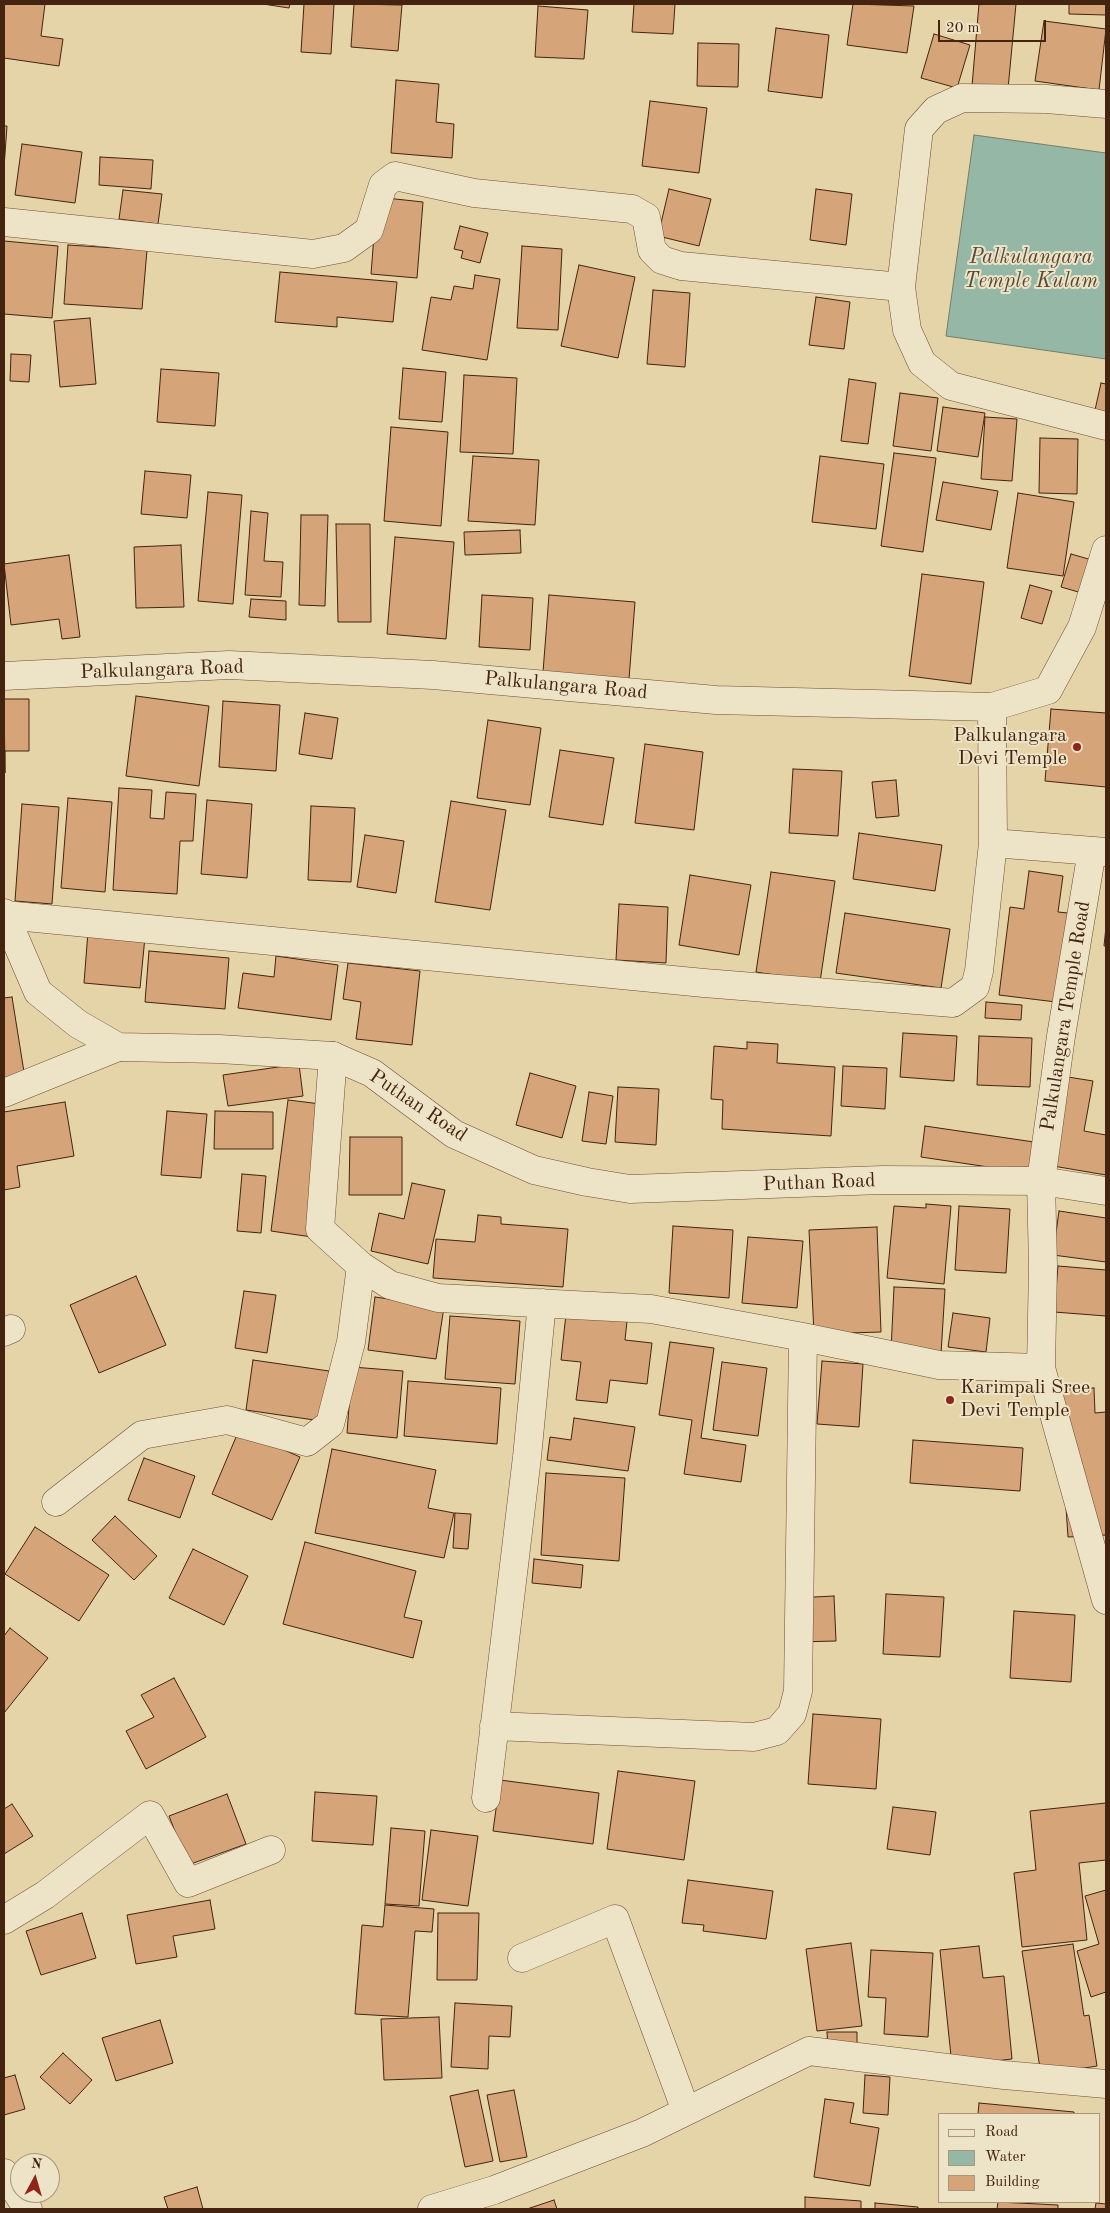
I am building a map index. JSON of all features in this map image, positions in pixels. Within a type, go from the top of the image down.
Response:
[{"type":"street","points":[[1106,104],[1046,99],[962,98],[936,110],[919,129],[901,286],[907,330],[922,363],[951,386],[1106,426]]},
{"type":"street","points":[[4,222],[313,254],[344,248],[369,230],[383,185],[395,176],[474,193],[632,209],[646,217],[652,250],[662,260],[682,266],[901,286]]},
{"type":"street","name":"Palkulangara Road","points":[[4,676],[229,665],[434,674],[716,700],[992,707],[1048,690],[1082,627],[1106,550]]},
{"type":"street","points":[[4,914],[694,982],[953,1003],[974,987],[979,971],[993,843],[992,707]]},
{"type":"street","points":[[993,843],[1099,851]]},
{"type":"street","name":"Palkulangara Temple Road","points":[[1099,851],[1061,1036],[1041,1181],[1043,1266],[1041,1368],[1096,1536],[1106,1600]]},
{"type":"street","name":"Puthan Road","points":[[4,914],[38,992],[78,1024],[118,1047],[219,1049],[333,1056],[372,1073],[454,1134],[534,1170],[630,1189],[882,1180],[1041,1181],[1106,1191]]},
{"type":"street","points":[[4,1093],[118,1047]]},
{"type":"street","points":[[333,1056],[320,1229],[361,1266],[390,1285],[438,1298],[651,1309],[940,1365],[1041,1368]]},
{"type":"street","points":[[56,1502],[142,1435],[227,1420],[307,1442],[330,1424],[351,1342],[361,1266]]},
{"type":"street","points":[[486,1798],[527,1457],[542,1303]]},
{"type":"street","points":[[494,1726],[754,1737],[777,1731],[792,1714],[798,1691],[803,1337]]},
{"type":"street","points":[[4,1920],[45,1895],[150,1815],[188,1883],[271,1850]]},
{"type":"street","points":[[522,1958],[615,1919],[686,2111]]},
{"type":"street","points":[[432,2209],[494,2190],[642,2133],[809,2051],[1004,2075],[1106,2084]]},
{"type":"street","points":[[4,2173],[28,2209]]},
{"type":"water","name":"Palkulangara Temple Kulam","points":[[974,135],[1106,153],[1106,359],[946,336]]},
{"type":"building","points":[[4,4],[45,4],[41,36],[63,39],[59,66],[4,58]]},
{"type":"building","points":[[263,4],[290,4],[289,8]]},
{"type":"building","points":[[304,4],[334,4],[331,54],[301,52]]},
{"type":"building","points":[[354,4],[402,5],[398,51],[351,47]]},
{"type":"building","points":[[634,4],[675,4],[673,34],[632,32]]},
{"type":"building","points":[[853,4],[914,6],[907,53],[847,45]]},
{"type":"building","points":[[979,4],[1016,4],[1008,89],[972,86]]},
{"type":"building","points":[[1069,4],[1106,4],[1106,15],[1069,14]]},
{"type":"building","points":[[538,6],[588,10],[584,59],[535,57]]},
{"type":"building","points":[[1044,21],[1106,29],[1099,90],[1035,81]]},
{"type":"building","points":[[776,28],[829,35],[822,98],[768,91]]},
{"type":"building","points":[[934,34],[970,45],[957,88],[921,78]]},
{"type":"building","points":[[698,43],[739,44],[738,87],[697,86]]},
{"type":"building","points":[[396,80],[439,84],[436,122],[454,124],[452,158],[391,153]]},
{"type":"building","points":[[650,101],[707,108],[699,173],[642,166]]},
{"type":"building","points":[[4,126],[7,126],[4,168]]},
{"type":"building","points":[[22,144],[82,152],[75,203],[15,195]]},
{"type":"building","points":[[100,157],[153,160],[151,189],[99,185]]},
{"type":"building","points":[[669,189],[711,199],[699,246],[658,236]]},
{"type":"building","points":[[816,189],[852,194],[846,245],[810,240]]},
{"type":"building","points":[[123,190],[162,194],[158,224],[119,219]]},
{"type":"building","points":[[377,197],[423,202],[417,278],[371,274]]},
{"type":"building","points":[[460,226],[488,233],[480,263],[461,258],[463,251],[454,249]]},
{"type":"building","points":[[4,241],[58,246],[52,318],[4,314]]},
{"type":"building","points":[[68,245],[147,250],[142,309],[64,304]]},
{"type":"building","points":[[522,246],[562,249],[558,330],[517,328]]},
{"type":"building","points":[[579,265],[635,277],[618,358],[561,346]]},
{"type":"building","points":[[280,272],[397,282],[393,322],[337,317],[337,327],[275,322]]},
{"type":"building","points":[[475,275],[500,279],[487,360],[422,350],[431,297],[451,300],[454,286],[473,289]]},
{"type":"building","points":[[653,290],[690,293],[685,367],[647,364]]},
{"type":"building","points":[[816,297],[850,302],[844,349],[809,345]]},
{"type":"building","points":[[90,318],[96,384],[60,387],[54,321]]},
{"type":"building","points":[[11,354],[31,355],[29,382],[10,381]]},
{"type":"building","points":[[403,368],[446,372],[442,422],[399,419]]},
{"type":"building","points":[[161,369],[219,373],[215,426],[157,422]]},
{"type":"building","points":[[464,375],[517,378],[513,454],[460,452]]},
{"type":"building","points":[[849,379],[876,383],[868,444],[841,441]]},
{"type":"building","points":[[1101,383],[1106,384],[1106,413],[1095,410]]},
{"type":"building","points":[[900,393],[938,398],[931,451],[893,446]]},
{"type":"building","points":[[943,407],[985,413],[978,457],[937,451]]},
{"type":"building","points":[[985,417],[1017,419],[1012,481],[981,479]]},
{"type":"building","points":[[391,427],[448,432],[441,526],[384,521]]},
{"type":"building","points":[[1040,438],[1078,439],[1077,494],[1039,493]]},
{"type":"building","points":[[894,453],[936,458],[923,552],[881,546]]},
{"type":"building","points":[[473,456],[539,460],[535,525],[468,521]]},
{"type":"building","points":[[820,456],[884,464],[876,529],[812,522]]},
{"type":"building","points":[[145,471],[191,475],[187,518],[141,514]]},
{"type":"building","points":[[943,482],[998,491],[991,530],[936,520]]},
{"type":"building","points":[[208,492],[242,495],[233,604],[198,601]]},
{"type":"building","points":[[1018,493],[1074,502],[1063,576],[1007,568]]},
{"type":"building","points":[[251,511],[268,513],[264,561],[283,562],[281,597],[245,595]]},
{"type":"building","points":[[301,515],[328,515],[325,606],[299,605]]},
{"type":"building","points":[[336,524],[370,524],[371,622],[338,622]]},
{"type":"building","points":[[520,530],[521,553],[465,555],[464,532]]},
{"type":"building","points":[[395,537],[454,542],[446,639],[387,634]]},
{"type":"building","points":[[181,545],[184,607],[136,608],[134,547]]},
{"type":"building","points":[[1071,554],[1092,560],[1082,593],[1061,587]]},
{"type":"building","points":[[69,555],[80,637],[62,639],[59,619],[11,625],[4,564]]},
{"type":"building","points":[[922,574],[984,582],[971,684],[909,676]]},
{"type":"building","points":[[1030,585],[1052,591],[1042,624],[1021,618]]},
{"type":"building","points":[[482,595],[533,598],[530,650],[479,647]]},
{"type":"building","points":[[549,595],[635,602],[629,679],[543,672]]},
{"type":"building","points":[[251,599],[286,601],[286,620],[249,617]]},
{"type":"building","points":[[136,696],[209,706],[199,786],[126,776]]},
{"type":"building","points":[[4,699],[29,699],[29,751],[5,751],[5,773]]},
{"type":"building","points":[[223,701],[280,705],[276,771],[219,767]]},
{"type":"building","name":"Palkulangara Devi Temple","points":[[1051,709],[1106,713],[1106,787],[1045,781]]},
{"type":"building","points":[[305,713],[338,718],[332,759],[299,754]]},
{"type":"building","points":[[488,720],[541,728],[530,805],[477,798]]},
{"type":"building","points":[[645,744],[703,752],[694,830],[635,823]]},
{"type":"building","points":[[560,750],[614,758],[603,825],[549,817]]},
{"type":"building","points":[[793,769],[842,771],[838,836],[789,833]]},
{"type":"building","points":[[896,780],[899,816],[876,818],[872,782]]},
{"type":"building","points":[[119,788],[152,790],[150,818],[164,819],[166,792],[196,794],[193,841],[180,841],[177,894],[113,890]]},
{"type":"building","points":[[68,798],[112,802],[105,892],[61,888]]},
{"type":"building","points":[[207,800],[252,804],[247,878],[201,874]]},
{"type":"building","points":[[451,801],[506,810],[490,910],[435,902]]},
{"type":"building","points":[[22,804],[59,807],[52,904],[15,901]]},
{"type":"building","points":[[311,806],[355,808],[351,882],[308,880]]},
{"type":"building","points":[[859,833],[942,845],[935,891],[853,879]]},
{"type":"building","points":[[365,835],[404,841],[396,893],[357,887]]},
{"type":"building","points":[[1029,871],[1063,876],[1058,912],[1068,913],[1056,1002],[999,995],[1010,907],[1024,909]]},
{"type":"building","points":[[771,872],[835,881],[820,982],[756,972]]},
{"type":"building","points":[[690,875],[751,885],[739,955],[679,945]]},
{"type":"building","points":[[619,904],[668,907],[666,963],[616,960]]},
{"type":"building","points":[[845,913],[950,929],[941,988],[836,973]]},
{"type":"building","points":[[1106,927],[1106,946],[1104,946]]},
{"type":"building","points":[[88,932],[145,937],[140,988],[84,983]]},
{"type":"building","points":[[149,951],[229,958],[225,1009],[145,1002]]},
{"type":"building","points":[[276,956],[338,965],[331,1020],[238,1008],[243,973],[274,977]]},
{"type":"building","points":[[348,963],[420,971],[412,1045],[356,1039],[361,1002],[343,999]]},
{"type":"building","points":[[12,997],[24,1072],[4,1078],[4,998]]},
{"type":"building","points":[[986,1002],[1022,1005],[1021,1020],[985,1018]]},
{"type":"building","points":[[903,1033],[957,1036],[954,1081],[900,1077]]},
{"type":"building","points":[[979,1036],[1032,1038],[1030,1087],[977,1085]]},
{"type":"building","points":[[747,1042],[778,1044],[777,1063],[835,1067],[831,1136],[722,1129],[723,1100],[711,1099],[714,1046],[747,1049]]},
{"type":"building","points":[[299,1064],[303,1096],[228,1106],[223,1075]]},
{"type":"building","points":[[843,1066],[887,1068],[885,1109],[841,1106]]},
{"type":"building","points":[[530,1073],[576,1086],[562,1138],[516,1125]]},
{"type":"building","points":[[1068,1077],[1093,1081],[1084,1131],[1106,1135],[1106,1175],[1053,1166]]},
{"type":"building","points":[[618,1087],[659,1089],[656,1145],[615,1142]]},
{"type":"building","points":[[589,1092],[613,1096],[606,1144],[582,1141]]},
{"type":"building","points":[[288,1100],[329,1105],[312,1237],[271,1231]]},
{"type":"building","points":[[65,1102],[74,1156],[17,1166],[20,1187],[4,1190],[4,1112]]},
{"type":"building","points":[[167,1111],[207,1114],[201,1178],[161,1175]]},
{"type":"building","points":[[215,1111],[273,1112],[273,1149],[214,1149]]},
{"type":"building","points":[[925,1126],[1034,1142],[1029,1173],[921,1157]]},
{"type":"building","points":[[350,1137],[402,1137],[402,1195],[349,1195]]},
{"type":"building","points":[[242,1174],[266,1176],[261,1233],[237,1231]]},
{"type":"building","points":[[412,1183],[445,1190],[428,1264],[371,1251],[379,1213],[404,1219]]},
{"type":"building","points":[[926,1204],[951,1206],[944,1284],[887,1278],[894,1206],[926,1208]]},
{"type":"building","points":[[959,1206],[1010,1209],[1006,1273],[955,1270]]},
{"type":"building","points":[[1059,1211],[1106,1218],[1106,1262],[1053,1255]]},
{"type":"building","points":[[478,1215],[501,1217],[501,1224],[568,1229],[563,1287],[433,1278],[436,1239],[475,1242]]},
{"type":"building","points":[[673,1226],[733,1230],[729,1298],[669,1293]]},
{"type":"building","points":[[877,1227],[881,1332],[814,1334],[809,1230]]},
{"type":"building","points":[[748,1237],[803,1241],[797,1308],[742,1303]]},
{"type":"building","points":[[1058,1266],[1106,1270],[1106,1316],[1054,1312]]},
{"type":"building","points":[[136,1276],[166,1345],[99,1373],[70,1305]]},
{"type":"building","points":[[894,1287],[945,1289],[941,1354],[891,1351]]},
{"type":"building","points":[[244,1291],[276,1295],[267,1353],[235,1348]]},
{"type":"building","points":[[375,1297],[444,1307],[436,1359],[368,1350]]},
{"type":"building","points":[[953,1313],[990,1318],[986,1352],[948,1347]]},
{"type":"building","points":[[566,1314],[627,1321],[625,1340],[652,1343],[647,1384],[610,1380],[607,1403],[576,1400],[581,1362],[561,1360]]},
{"type":"building","points":[[450,1316],[520,1321],[515,1384],[445,1379]]},
{"type":"building","points":[[670,1342],[714,1348],[701,1438],[746,1445],[741,1482],[684,1474],[692,1420],[659,1415]]},
{"type":"building","points":[[253,1360],[329,1371],[321,1421],[246,1410]]},
{"type":"building","points":[[822,1361],[863,1364],[859,1427],[817,1424]]},
{"type":"building","points":[[722,1362],[767,1368],[758,1436],[713,1430]]},
{"type":"building","points":[[352,1367],[403,1371],[397,1438],[347,1433]]},
{"type":"building","points":[[408,1381],[501,1388],[497,1444],[404,1436]]},
{"type":"building","points":[[1094,1388],[1095,1413],[1106,1412],[1106,1535],[1068,1537],[1058,1389]]},
{"type":"building","points":[[574,1418],[635,1427],[628,1471],[547,1460],[550,1437],[571,1440]]},
{"type":"building","points":[[239,1430],[300,1457],[272,1520],[212,1494]]},
{"type":"building","points":[[913,1440],[1023,1448],[1020,1491],[910,1483]]},
{"type":"building","points":[[332,1449],[436,1470],[428,1508],[454,1513],[444,1558],[315,1533]]},
{"type":"building","points":[[144,1458],[195,1476],[180,1518],[128,1500]]},
{"type":"building","points":[[546,1473],[625,1478],[619,1561],[541,1555]]},
{"type":"building","points":[[455,1513],[471,1514],[468,1549],[453,1548]]},
{"type":"building","points":[[115,1516],[157,1556],[134,1580],[92,1540]]},
{"type":"building","points":[[35,1527],[109,1575],[79,1621],[5,1574]]},
{"type":"building","points":[[305,1542],[416,1571],[404,1617],[422,1621],[413,1658],[283,1624]]},
{"type":"building","points":[[193,1549],[248,1576],[224,1625],[169,1598]]},
{"type":"building","points":[[534,1559],[583,1565],[581,1588],[532,1583]]},
{"type":"building","points":[[886,1594],[944,1597],[940,1657],[883,1654]]},
{"type":"building","points":[[834,1596],[836,1641],[796,1642],[795,1598]]},
{"type":"building","points":[[1014,1611],[1075,1615],[1071,1682],[1010,1678]]},
{"type":"building","points":[[10,1628],[48,1658],[4,1713],[4,1636]]},
{"type":"building","points":[[174,1678],[206,1737],[146,1769],[126,1731],[154,1717],[141,1695]]},
{"type":"building","points":[[813,1714],[881,1719],[876,1789],[808,1784]]},
{"type":"building","points":[[618,1771],[695,1781],[684,1860],[607,1849]]},
{"type":"building","points":[[500,1780],[599,1793],[593,1844],[493,1831]]},
{"type":"building","points":[[315,1792],[377,1796],[373,1845],[312,1841]]},
{"type":"building","points":[[227,1794],[246,1844],[188,1865],[169,1816]]},
{"type":"building","points":[[1106,1803],[1106,1860],[1079,1863],[1087,1940],[1022,1947],[1014,1873],[1036,1870],[1030,1811]]},
{"type":"building","points":[[12,1804],[33,1836],[4,1854],[4,1809]]},
{"type":"building","points":[[893,1807],[936,1812],[930,1855],[887,1849]]},
{"type":"building","points":[[391,1828],[425,1831],[419,1906],[385,1904]]},
{"type":"building","points":[[431,1830],[478,1836],[468,1906],[422,1900]]},
{"type":"building","points":[[688,1880],[773,1891],[766,1939],[703,1931],[704,1925],[682,1923]]},
{"type":"building","points":[[1106,1890],[1106,1992],[1091,1997],[1077,1951],[1099,1944],[1085,1896]]},
{"type":"building","points":[[210,1900],[215,1929],[173,1936],[177,1957],[136,1964],[127,1915]]},
{"type":"building","points":[[385,1905],[434,1909],[432,1932],[415,1931],[408,2017],[355,2014],[362,1925],[383,1927]]},
{"type":"building","points":[[82,1913],[96,1958],[41,1975],[26,1931]]},
{"type":"building","points":[[438,1913],[479,1913],[477,1980],[437,1980]]},
{"type":"building","points":[[851,1943],[862,2026],[817,2031],[806,1949]]},
{"type":"building","points":[[1073,1944],[1084,2016],[1089,2015],[1097,2066],[1041,2075],[1022,1951]]},
{"type":"building","points":[[979,1946],[983,1978],[1004,1976],[1012,2059],[952,2066],[940,1950]]},
{"type":"building","points":[[871,1950],[933,1953],[928,2037],[884,2034],[886,1998],[868,1997]]},
{"type":"building","points":[[455,2003],[512,2006],[510,2037],[489,2036],[488,2069],[451,2067]]},
{"type":"building","points":[[439,2017],[442,2078],[384,2080],[381,2019]]},
{"type":"building","points":[[160,2020],[173,2063],[116,2081],[102,2038]]},
{"type":"building","points":[[827,2032],[857,2032],[857,2049],[828,2050]]},
{"type":"building","points":[[63,2053],[92,2080],[70,2104],[40,2077]]},
{"type":"building","points":[[15,2075],[25,2109],[4,2115],[4,2078]]},
{"type":"building","points":[[865,2075],[890,2077],[888,2115],[863,2113]]},
{"type":"building","points":[[478,2090],[493,2161],[465,2167],[450,2096]]},
{"type":"building","points":[[514,2090],[527,2157],[500,2162],[487,2095]]},
{"type":"building","points":[[825,2099],[854,2103],[850,2123],[879,2128],[870,2186],[814,2177]]},
{"type":"building","points":[[979,2103],[1074,2112],[1074,2113],[978,2113]]},
{"type":"building","points":[[197,2187],[203,2209],[168,2209],[164,2197]]},
{"type":"building","points":[[805,2197],[861,2201],[861,2209],[805,2209]]},
{"type":"building","points":[[554,2200],[557,2209],[527,2209]]},
{"type":"building","points":[[875,2203],[918,2207],[918,2209],[875,2209]]},
{"type":"building","points":[[998,2203],[1058,2205],[1058,2209],[997,2209]]},
{"type":"building","points":[[1096,2203],[1106,2204],[1106,2209],[1095,2209]]},
{"type":"place","name":"Palkulangara Devi Temple","points":[[1077,747]]},
{"type":"place","name":"Karimpali Sree Devi Temple","points":[[950,1400]]}]
